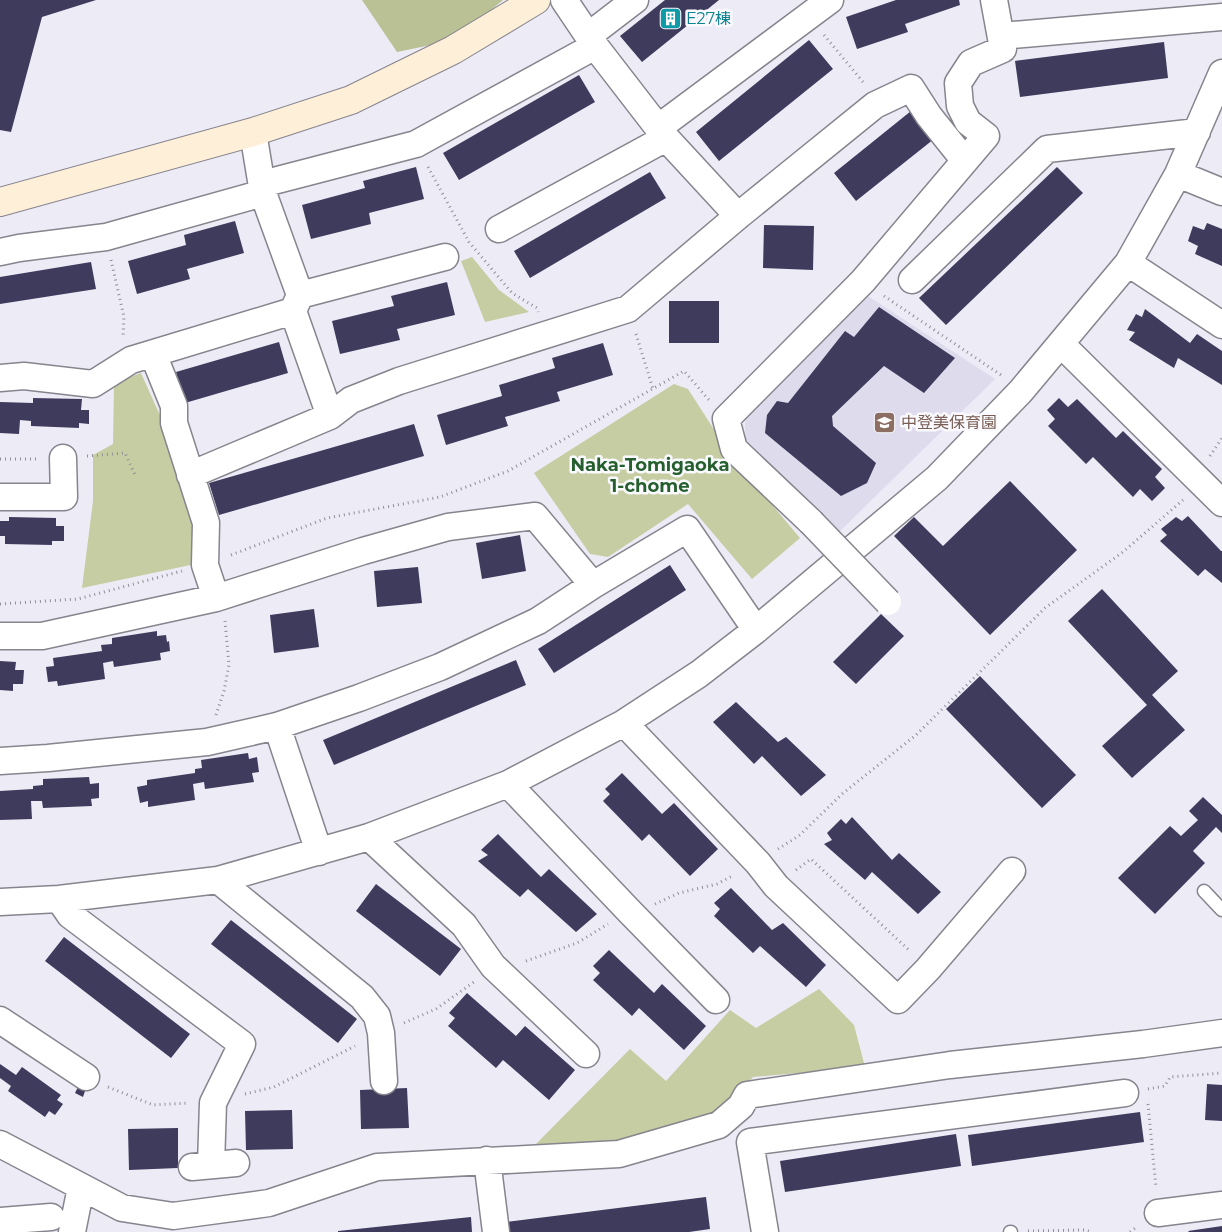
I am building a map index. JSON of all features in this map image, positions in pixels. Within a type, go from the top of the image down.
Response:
[{"type":"street","points":[[0,202],[253,132],[351,100],[453,50],[536,0]]},
{"type":"street","points":[[564,0],[591,41],[662,133],[738,216]]},
{"type":"street","points":[[0,252],[106,238],[416,144],[591,41],[635,0]]},
{"type":"street","points":[[499,229],[662,133],[830,0]]},
{"type":"street","points":[[888,602],[811,522],[734,449],[726,419],[863,281],[986,136],[968,122],[960,106],[958,83],[971,63],[1003,49],[994,0]]},
{"type":"street","points":[[1001,36],[1222,17]]},
{"type":"street","points":[[0,902],[60,899],[218,880],[369,837],[508,784],[624,723],[699,674],[756,630],[937,478],[1021,391],[1062,344],[1128,263],[1178,174],[1222,73]]},
{"type":"street","points":[[190,475],[330,416],[351,400],[399,381],[628,309],[738,216],[875,105],[912,88],[929,116],[965,161]]},
{"type":"street","points":[[253,132],[263,189],[330,416]]},
{"type":"street","points":[[912,280],[1047,148],[1196,132]]},
{"type":"street","points":[[1178,174],[1222,192]]},
{"type":"street","points":[[0,378],[24,376],[93,384],[142,357],[297,303],[445,257]]},
{"type":"street","points":[[1128,263],[1222,324]]},
{"type":"street","points":[[1062,344],[1222,503]]},
{"type":"street","points":[[142,357],[174,406],[174,423],[206,523],[205,564],[216,598]]},
{"type":"street","points":[[0,497],[64,497],[63,458]]},
{"type":"street","points":[[0,636],[42,636],[216,598],[362,551],[448,528],[535,516],[593,585]]},
{"type":"street","points":[[0,761],[207,742],[277,726],[360,698],[440,667],[538,621],[593,585],[687,529],[756,630]]},
{"type":"street","points":[[624,723],[758,863],[776,886],[898,1000],[928,969],[1012,871]]},
{"type":"street","points":[[277,726],[319,852]]},
{"type":"street","points":[[508,784],[716,1000]]},
{"type":"street","points":[[369,837],[464,924],[493,966],[586,1054]]},
{"type":"street","points":[[218,880],[362,997],[377,1016],[381,1033],[384,1081]]},
{"type":"street","points":[[60,899],[70,915],[242,1044],[212,1103],[201,1166],[236,1163]]},
{"type":"street","points":[[0,1020],[86,1077]]},
{"type":"street","points":[[0,1144],[122,1208],[173,1216],[269,1203],[377,1167],[619,1154],[719,1125],[741,1106],[747,1095],[950,1065],[1143,1044],[1222,1033]]},
{"type":"street","points":[[765,1232],[750,1142],[1136,1091]]},
{"type":"street","points":[[487,1160],[496,1232]]},
{"type":"street","points":[[72,1232],[81,1187]]},
{"type":"street","points":[[1158,1213],[1222,1205]]},
{"type":"street","points":[[0,1221],[51,1217]]},
{"type":"lane","points":[[1204,891],[1222,910]]},
{"type":"path","points":[[809,15],[860,78],[875,105]]},
{"type":"path","points":[[445,257],[469,242],[499,229]]},
{"type":"path","points":[[106,238],[124,317],[122,349],[142,357]]},
{"type":"path","points":[[863,281],[1001,375],[1021,391]]},
{"type":"path","points":[[628,309],[653,389]]},
{"type":"path","points":[[0,604],[78,599],[205,564],[327,518],[440,497],[508,472],[684,371],[726,419]]},
{"type":"path","points":[[86,1077],[153,1105],[212,1103],[274,1087],[381,1033],[436,1009],[489,972],[493,966],[505,966],[535,958],[577,943],[620,917],[679,893],[717,884],[758,863],[800,835],[842,794],[916,735],[1045,608],[1123,552],[1170,509],[1203,485],[1201,468],[1222,438]]},
{"type":"path","points":[[126,453],[136,477]]},
{"type":"path","points":[[207,742],[224,691],[229,665],[225,618],[216,598]]},
{"type":"path","points":[[776,886],[811,859],[928,969]]},
{"type":"path","points":[[1130,1232],[1158,1213],[1136,1091],[1143,1044]]},
{"type":"path","points":[[1136,1091],[1164,1086],[1170,1076],[1222,1073]]},
{"type":"path","points":[[1010,1232],[1085,1230],[1092,1232]]},
{"type":"shaded area","points":[[868,296],[995,379],[837,534],[746,443],[745,425],[749,401]]},
{"type":"green space","points":[[362,0],[503,0],[455,40],[397,52]]},
{"type":"green space","points":[[472,257],[499,290],[529,312],[485,322],[461,261]]},
{"type":"green space","points":[[141,373],[167,431],[199,526],[200,563],[82,588],[93,501],[93,455],[113,444],[114,383]]},
{"type":"green space","points":[[674,384],[688,389],[731,456],[800,538],[752,579],[688,504],[608,557],[590,554],[534,473]]},
{"type":"green space","points":[[819,989],[854,1025],[865,1067],[753,1077],[717,1117],[619,1145],[533,1147],[630,1049],[666,1081],[730,1010],[756,1028]]},
{"type":"building","points":[[0,0],[96,0],[42,17],[11,132],[0,130]]},
{"type":"building","name":"E27棟","points":[[665,0],[719,0],[642,62],[620,36]]},
{"type":"building","points":[[896,0],[959,0],[960,5],[905,24],[908,32],[857,49],[846,17]]},
{"type":"building","points":[[809,40],[833,69],[719,161],[696,132]]},
{"type":"building","points":[[1164,42],[1168,78],[1020,97],[1015,61]]},
{"type":"building","points":[[579,75],[595,102],[459,180],[443,153]]},
{"type":"building","points":[[911,111],[934,139],[856,201],[834,173]]},
{"type":"building","points":[[416,167],[424,199],[369,213],[371,224],[311,239],[302,205],[365,188],[363,181]]},
{"type":"building","points":[[1057,167],[1083,193],[946,325],[919,298]]},
{"type":"building","points":[[650,172],[666,198],[530,278],[514,251]]},
{"type":"building","points":[[235,221],[244,253],[187,269],[190,279],[137,294],[128,261],[186,245],[184,235]]},
{"type":"building","points":[[1207,223],[1222,229],[1222,266],[1195,254],[1198,246],[1188,241],[1193,226],[1204,230]]},
{"type":"building","points":[[764,225],[814,226],[813,270],[763,268]]},
{"type":"building","points":[[91,262],[96,289],[0,304],[0,277]]},
{"type":"building","points":[[447,282],[455,315],[397,329],[400,340],[340,354],[332,321],[394,306],[391,296]]},
{"type":"building","points":[[669,301],[719,301],[719,343],[669,343]]},
{"type":"building","points":[[879,307],[955,358],[924,393],[884,366],[832,416],[833,426],[876,463],[867,483],[841,496],[765,433],[767,415],[777,401],[788,403],[845,331],[854,337]]},
{"type":"building","points":[[1145,309],[1190,343],[1197,334],[1222,351],[1222,385],[1178,358],[1174,368],[1129,340],[1135,332],[1127,330],[1136,314],[1142,317]]},
{"type":"building","points":[[279,342],[288,373],[185,403],[176,372]]},
{"type":"building","points":[[603,343],[613,375],[557,392],[560,401],[505,417],[508,426],[446,445],[437,415],[502,396],[499,385],[555,368],[552,358]]},
{"type":"building","points":[[33,398],[82,399],[81,410],[89,410],[89,424],[79,423],[79,428],[31,426],[31,421],[20,420],[19,434],[0,433],[0,402],[33,403]]},
{"type":"building","points":[[1059,398],[1068,407],[1077,399],[1116,438],[1123,431],[1162,469],[1155,477],[1165,488],[1152,501],[1140,489],[1133,497],[1093,457],[1086,464],[1048,426],[1055,419],[1047,410]]},
{"type":"building","points":[[414,424],[424,456],[219,515],[209,483]]},
{"type":"building","points":[[1010,481],[1077,550],[990,635],[894,536],[914,517],[943,546]]},
{"type":"building","points":[[1188,516],[1222,551],[1222,583],[1205,569],[1198,576],[1160,541],[1167,535],[1161,529],[1176,517],[1182,521]]},
{"type":"building","points":[[9,517],[56,518],[56,526],[64,526],[64,541],[52,541],[52,545],[5,544],[5,536],[0,536],[0,521],[9,521]]},
{"type":"building","points":[[520,535],[526,571],[482,579],[476,543]]},
{"type":"building","points":[[670,565],[686,590],[554,673],[538,649]]},
{"type":"building","points":[[418,567],[422,603],[377,607],[374,571]]},
{"type":"building","points":[[1102,589],[1178,671],[1152,695],[1185,730],[1132,778],[1102,746],[1147,705],[1068,621]]},
{"type":"building","points":[[314,609],[319,647],[274,653],[270,615]]},
{"type":"building","points":[[881,614],[904,636],[856,684],[833,662]]},
{"type":"building","points":[[157,631],[157,636],[166,635],[167,642],[169,641],[170,651],[160,653],[161,660],[114,667],[113,661],[103,663],[105,679],[58,686],[57,681],[48,682],[46,667],[54,666],[53,658],[102,651],[101,645],[112,644],[112,638]]},
{"type":"building","points":[[516,660],[526,685],[334,765],[323,740]]},
{"type":"building","points":[[0,661],[16,662],[15,670],[24,670],[23,684],[13,684],[13,691],[0,690]]},
{"type":"building","points":[[980,676],[1076,775],[1042,808],[946,709]]},
{"type":"building","points":[[736,702],[778,742],[786,737],[826,775],[801,796],[762,756],[754,764],[713,722]]},
{"type":"building","points":[[248,753],[249,759],[257,757],[259,772],[252,773],[254,782],[205,789],[204,782],[193,784],[195,800],[148,807],[148,801],[140,803],[137,787],[147,785],[147,780],[195,773],[195,769],[202,768],[201,760]]},
{"type":"building","points":[[622,773],[662,814],[674,803],[718,849],[690,876],[649,834],[642,841],[603,801],[610,794],[605,789]]},
{"type":"building","points":[[89,777],[90,784],[99,783],[99,798],[91,799],[92,806],[43,808],[42,801],[31,801],[32,819],[0,820],[0,791],[33,789],[33,786],[43,785],[43,779]]},
{"type":"building","points":[[1203,797],[1222,815],[1222,833],[1216,827],[1193,851],[1205,863],[1155,914],[1118,878],[1170,826],[1181,836],[1198,820],[1189,811]]},
{"type":"building","points":[[852,817],[892,860],[899,853],[941,892],[918,914],[872,872],[865,880],[824,844],[832,840],[827,833],[841,819],[846,824]]},
{"type":"building","points":[[498,834],[541,877],[549,869],[597,914],[576,932],[528,889],[520,897],[478,861],[488,855],[481,850]]},
{"type":"building","points":[[376,884],[461,949],[440,976],[356,911]]},
{"type":"building","points":[[731,888],[772,930],[783,923],[826,965],[806,987],[760,946],[753,953],[714,916],[720,909],[714,903]]},
{"type":"building","points":[[231,920],[357,1019],[338,1043],[211,944]]},
{"type":"building","points":[[64,937],[190,1034],[171,1058],[45,961]]},
{"type":"building","points":[[609,950],[654,993],[662,984],[706,1026],[684,1050],[639,1008],[632,1016],[593,980],[600,973],[593,966]]},
{"type":"building","points":[[467,993],[516,1036],[525,1026],[575,1070],[549,1100],[503,1060],[496,1068],[448,1026],[455,1018],[449,1013]]},
{"type":"building","points":[[0,1064],[16,1075],[22,1067],[61,1095],[57,1100],[63,1104],[55,1115],[49,1111],[45,1117],[8,1091],[11,1086],[0,1078]]},
{"type":"building","points":[[1207,1084],[1222,1085],[1222,1121],[1205,1120]]},
{"type":"building","points":[[79,1085],[86,1088],[83,1097],[75,1093]]},
{"type":"building","points":[[407,1088],[409,1128],[361,1129],[360,1090]]},
{"type":"building","points":[[292,1110],[293,1149],[246,1150],[245,1111]]},
{"type":"building","points":[[1140,1112],[1144,1142],[972,1166],[968,1135]]},
{"type":"building","points":[[178,1128],[178,1168],[129,1170],[128,1129]]},
{"type":"building","points":[[956,1134],[961,1166],[785,1192],[780,1161]]},
{"type":"building","points":[[706,1197],[710,1229],[689,1232],[509,1232],[507,1222]]},
{"type":"building","points":[[471,1217],[472,1232],[338,1232],[338,1231]]},
{"type":"building","points":[[1222,1226],[1222,1232],[1188,1231]]},
{"type":"place","name":"E27棟","points":[[670,18]]},
{"type":"place","name":"中登美保育園","points":[[885,422]]},
{"type":"district","name":"Naka-Tomigaoka 1-chome","points":[[650,475]]}]
